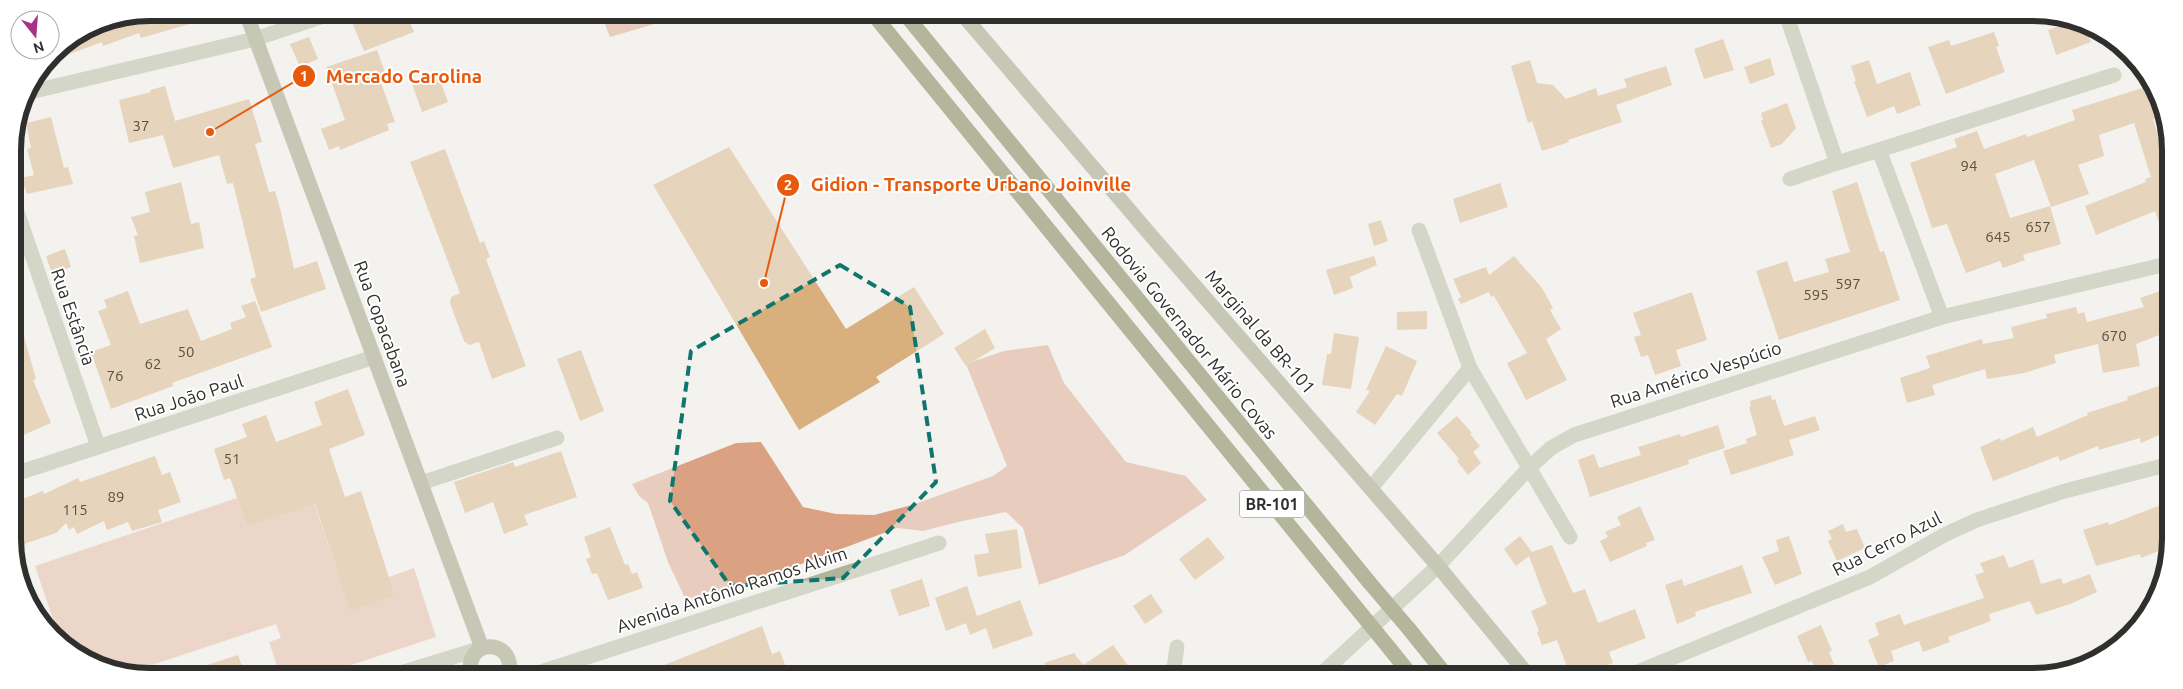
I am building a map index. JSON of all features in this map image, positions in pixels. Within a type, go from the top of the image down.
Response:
[{"type":"highway","name":"BR-101","points":[[878,22],[1406,667]]},
{"type":"highway","name":"Rodovia Governador Mário Covas","points":[[911,22],[1440,667]]},
{"type":"main road","name":"Rua Copacabana","points":[[249,22],[482,648]]},
{"type":"main road","name":"Marginal da BR-101","points":[[970,22],[1154,239],[1438,566],[1522,667]]},
{"type":"main road","points":[[470,668],[472,657],[482,648],[495,647],[501,650],[509,659],[509,668]]},
{"type":"street","points":[[1787,21],[1837,164]]},
{"type":"street","points":[[36,91],[255,39],[306,22]]},
{"type":"street","points":[[1790,179],[2114,75]]},
{"type":"street","points":[[1879,150],[1942,316]]},
{"type":"street","name":"Rua Estância","points":[[22,225],[98,446]]},
{"type":"street","points":[[1419,230],[1470,368],[1528,469],[1570,537]]},
{"type":"street","name":"Rua Américo Vespúcio","points":[[1327,667],[1438,566],[1528,469],[1551,448],[1574,435],[1942,316],[2162,265]]},
{"type":"street","name":"Rua João Paul","points":[[21,472],[374,357]]},
{"type":"street","points":[[1371,488],[1470,368]]},
{"type":"street","points":[[421,483],[557,438]]},
{"type":"street","name":"Rua Cerro Azul","points":[[1649,667],[1846,588],[1870,577],[1946,534],[1977,520],[2065,491],[2162,466]]},
{"type":"street","name":"Avenida Antônio Ramos Alvim","points":[[554,668],[939,543]]},
{"type":"street","points":[[1174,667],[1177,647]]},
{"type":"street","points":[[417,668],[482,648]]},
{"type":"highlighted area","points":[[840,265],[910,307],[936,482],[843,578],[730,586],[670,501],[691,351]]},
{"type":"shaded area","points":[[604,22],[662,22],[610,37]]},
{"type":"shaded area","points":[[1048,345],[1064,383],[1126,462],[1186,476],[1207,500],[1125,555],[1039,585],[1023,528],[1006,512],[923,531],[897,528],[764,578],[697,599],[684,596],[668,562],[648,503],[639,496],[632,484],[736,443],[761,442],[803,507],[836,514],[874,515],[912,505],[993,476],[1007,466],[966,364],[1004,351]]},
{"type":"shaded area","points":[[237,498],[247,526],[314,503],[350,610],[395,596],[389,577],[414,568],[436,637],[342,668],[278,668],[269,642],[281,638],[276,624],[152,665],[153,668],[134,667],[101,658],[72,641],[59,630],[55,625],[35,566]]},
{"type":"building","points":[[142,22],[197,22],[141,38],[139,33],[103,46],[102,42],[61,57],[86,39],[101,31],[117,26]]},
{"type":"building","points":[[352,22],[410,22],[414,32],[364,51]]},
{"type":"building","points":[[2062,25],[2066,26],[2088,34],[2091,42],[2056,55],[2048,30]]},
{"type":"building","points":[[1994,32],[1999,46],[1996,47],[2005,72],[1946,94],[1928,47],[1949,40],[1951,46]]},
{"type":"building","points":[[309,37],[318,59],[300,67],[290,44]]},
{"type":"building","points":[[1723,39],[1734,70],[1704,79],[1694,49]]},
{"type":"building","points":[[377,50],[387,78],[380,80],[395,122],[387,124],[389,130],[340,150],[339,146],[329,150],[321,129],[345,120],[326,67]]},
{"type":"building","points":[[1770,58],[1775,75],[1750,84],[1744,67]]},
{"type":"building","points":[[1530,60],[1537,83],[1553,85],[1566,99],[1596,88],[1598,96],[1627,87],[1624,79],[1666,66],[1672,85],[1616,105],[1622,122],[1542,151],[1532,121],[1528,123],[1511,66]]},
{"type":"building","points":[[1869,60],[1877,84],[1910,72],[1921,105],[1897,114],[1894,106],[1867,117],[1854,81],[1856,81],[1851,66]]},
{"type":"building","points":[[437,72],[448,102],[422,112],[411,81]]},
{"type":"building","points":[[165,86],[175,121],[249,99],[262,142],[255,144],[269,192],[275,191],[294,269],[317,261],[326,289],[261,312],[250,279],[256,277],[233,183],[227,184],[219,155],[173,168],[163,135],[129,143],[119,100],[151,92],[150,90]]},
{"type":"building","points":[[2145,87],[2155,109],[2157,118],[2153,119],[2162,148],[2162,231],[2155,211],[2096,235],[2085,206],[2146,182],[2145,179],[2151,177],[2134,123],[2099,135],[2104,156],[2078,165],[2089,194],[2051,207],[2034,160],[1995,174],[2010,218],[2050,206],[2061,244],[2023,255],[2025,260],[2003,268],[2000,261],[1966,273],[1947,224],[1932,228],[1910,163],[1957,147],[1954,139],[1977,131],[1984,149],[2026,134],[2027,137],[2075,120],[2072,110]]},
{"type":"building","points":[[1787,103],[1796,128],[1782,144],[1771,148],[1761,120],[1763,120],[1761,113]]},
{"type":"building","points":[[51,117],[64,168],[68,167],[73,184],[27,194],[22,178],[34,175],[27,149],[31,148],[26,123]]},
{"type":"building","points":[[729,147],[846,329],[914,287],[944,334],[876,377],[880,382],[799,430],[653,185]]},
{"type":"building","points":[[445,149],[480,243],[484,241],[490,257],[486,259],[526,366],[492,379],[479,342],[469,345],[464,341],[450,303],[451,297],[460,293],[410,162]]},
{"type":"building","points":[[181,182],[191,224],[199,222],[204,248],[140,263],[134,236],[138,235],[131,217],[150,212],[145,192]]},
{"type":"building","points":[[1857,182],[1880,252],[1884,251],[1900,300],[1779,340],[1756,271],[1787,261],[1794,282],[1829,272],[1825,259],[1850,252],[1832,191]]},
{"type":"building","points":[[1500,183],[1508,207],[1460,223],[1453,199]]},
{"type":"building","points":[[1381,220],[1388,241],[1374,246],[1368,224]]},
{"type":"building","points":[[65,249],[71,267],[52,274],[46,256]]},
{"type":"building","points":[[1374,256],[1377,265],[1350,277],[1353,288],[1334,295],[1326,270]]},
{"type":"building","points":[[1514,256],[1542,288],[1553,308],[1550,310],[1561,329],[1546,339],[1567,380],[1526,400],[1507,363],[1527,353],[1494,296],[1491,297],[1489,292],[1461,304],[1458,299],[1461,297],[1453,279],[1486,267],[1489,275]]},
{"type":"building","points":[[128,291],[140,324],[188,309],[201,341],[232,329],[230,323],[246,317],[241,306],[255,301],[272,347],[172,383],[173,386],[111,409],[91,352],[111,345],[98,311],[107,308],[104,300]]},
{"type":"building","points":[[2160,291],[2162,296],[2162,334],[2136,344],[2140,366],[2103,373],[2098,344],[2054,355],[2056,363],[2024,373],[1987,379],[1985,369],[1932,385],[1935,395],[1907,403],[1900,378],[1930,368],[1926,356],[1982,339],[1983,344],[2014,338],[2011,327],[2047,318],[2046,314],[2076,307],[2078,314],[2084,312],[2087,322],[2144,307],[2140,298]]},
{"type":"building","points":[[1692,292],[1707,340],[1676,350],[1681,366],[1655,375],[1648,355],[1641,357],[1634,337],[1641,335],[1633,313]]},
{"type":"building","points":[[1427,311],[1427,329],[1397,330],[1397,312]]},
{"type":"building","points":[[22,328],[36,379],[33,380],[51,423],[21,436]]},
{"type":"building","points":[[985,329],[995,348],[966,366],[954,348]]},
{"type":"building","points":[[1334,333],[1359,337],[1351,389],[1322,385],[1327,354],[1331,354]]},
{"type":"building","points":[[1386,346],[1417,361],[1402,396],[1397,394],[1375,425],[1356,412],[1370,391],[1366,390]]},
{"type":"building","points":[[581,350],[604,411],[580,421],[557,359]]},
{"type":"building","points":[[2162,385],[2162,403],[2159,404],[2162,416],[2162,434],[2141,443],[2140,438],[2099,450],[2098,446],[2060,461],[2058,456],[1993,481],[1980,447],[2000,438],[2001,441],[2033,427],[2037,437],[2088,415],[2087,413],[2128,400],[2127,397]]},
{"type":"building","points":[[348,389],[365,435],[329,449],[345,497],[361,491],[395,596],[350,611],[315,504],[247,526],[230,478],[224,480],[214,449],[247,437],[242,424],[266,415],[276,442],[322,425],[314,402]]},
{"type":"building","points":[[1771,395],[1772,400],[1775,399],[1784,426],[1815,416],[1820,430],[1789,440],[1794,455],[1731,475],[1723,451],[1747,443],[1746,439],[1757,435],[1749,407],[1751,406],[1750,401]]},
{"type":"building","points":[[1457,416],[1472,433],[1470,434],[1480,446],[1473,452],[1481,463],[1468,475],[1457,461],[1459,459],[1437,433]]},
{"type":"building","points":[[1718,425],[1725,448],[1688,460],[1689,464],[1590,497],[1578,460],[1594,454],[1599,468],[1641,455],[1638,447],[1680,434],[1681,437]]},
{"type":"building","points":[[561,451],[577,497],[524,515],[528,525],[504,534],[493,502],[465,513],[454,482],[513,462],[515,467]]},
{"type":"building","points":[[155,456],[162,475],[170,472],[181,502],[158,510],[162,522],[132,531],[128,522],[107,530],[104,521],[77,534],[74,527],[69,530],[66,523],[56,533],[22,545],[21,500],[43,491],[44,494],[78,478],[80,482]]},
{"type":"building","points":[[2162,505],[2161,550],[2141,558],[2140,554],[2096,566],[2083,530],[2108,522],[2109,525]]},
{"type":"building","points":[[1640,506],[1655,540],[1646,543],[1647,546],[1610,562],[1600,541],[1608,537],[1605,532],[1621,525],[1617,517]]},
{"type":"building","points":[[1843,524],[1846,532],[1857,529],[1865,548],[1837,561],[1828,541],[1832,539],[1828,531]]},
{"type":"building","points":[[610,527],[625,565],[628,564],[632,574],[637,572],[643,588],[608,600],[597,573],[592,574],[586,559],[591,557],[584,537]]},
{"type":"building","points":[[1017,529],[1022,568],[978,577],[974,555],[989,553],[985,534]]},
{"type":"building","points":[[1520,536],[1532,552],[1552,545],[1573,593],[1585,589],[1598,623],[1635,609],[1646,638],[1609,652],[1613,663],[1601,667],[1567,667],[1557,640],[1542,645],[1537,632],[1539,631],[1531,611],[1547,604],[1529,556],[1516,566],[1504,549]]},
{"type":"building","points":[[1789,536],[1802,574],[1775,585],[1762,557],[1779,551],[1776,540]]},
{"type":"building","points":[[1208,537],[1225,558],[1195,580],[1179,559]]},
{"type":"building","points":[[2004,555],[2009,568],[2033,559],[2041,584],[2061,578],[2063,584],[2090,574],[2097,592],[2070,604],[2036,615],[2030,601],[1989,614],[1991,621],[1948,637],[1950,642],[1923,652],[1919,641],[1891,651],[1894,661],[1879,667],[1868,640],[1879,635],[1875,623],[1900,614],[1904,625],[1984,598],[1975,575],[1984,572],[1980,563]]},
{"type":"building","points":[[1742,565],[1752,593],[1695,612],[1696,616],[1677,624],[1665,585],[1682,579],[1684,586]]},
{"type":"building","points":[[922,579],[930,606],[899,616],[890,590]]},
{"type":"building","points":[[967,586],[977,616],[1020,600],[1033,635],[993,649],[986,628],[970,635],[966,623],[946,631],[935,598]]},
{"type":"building","points":[[1151,594],[1163,612],[1145,624],[1133,606]]},
{"type":"building","points":[[1821,625],[1832,651],[1829,652],[1834,664],[1827,667],[1815,667],[1812,661],[1808,662],[1797,636]]},
{"type":"building","points":[[762,626],[772,654],[780,651],[786,668],[657,668]]},
{"type":"building","points":[[1113,645],[1129,667],[1047,668],[1044,663],[1074,653],[1083,665]]},
{"type":"building","points":[[238,655],[243,668],[198,668]]},
{"type":"place","name":"Mercado Carolina","points":[[210,132]]},
{"type":"place","name":"Gidion - Transporte Urbano Joinville","points":[[764,283]]}]
